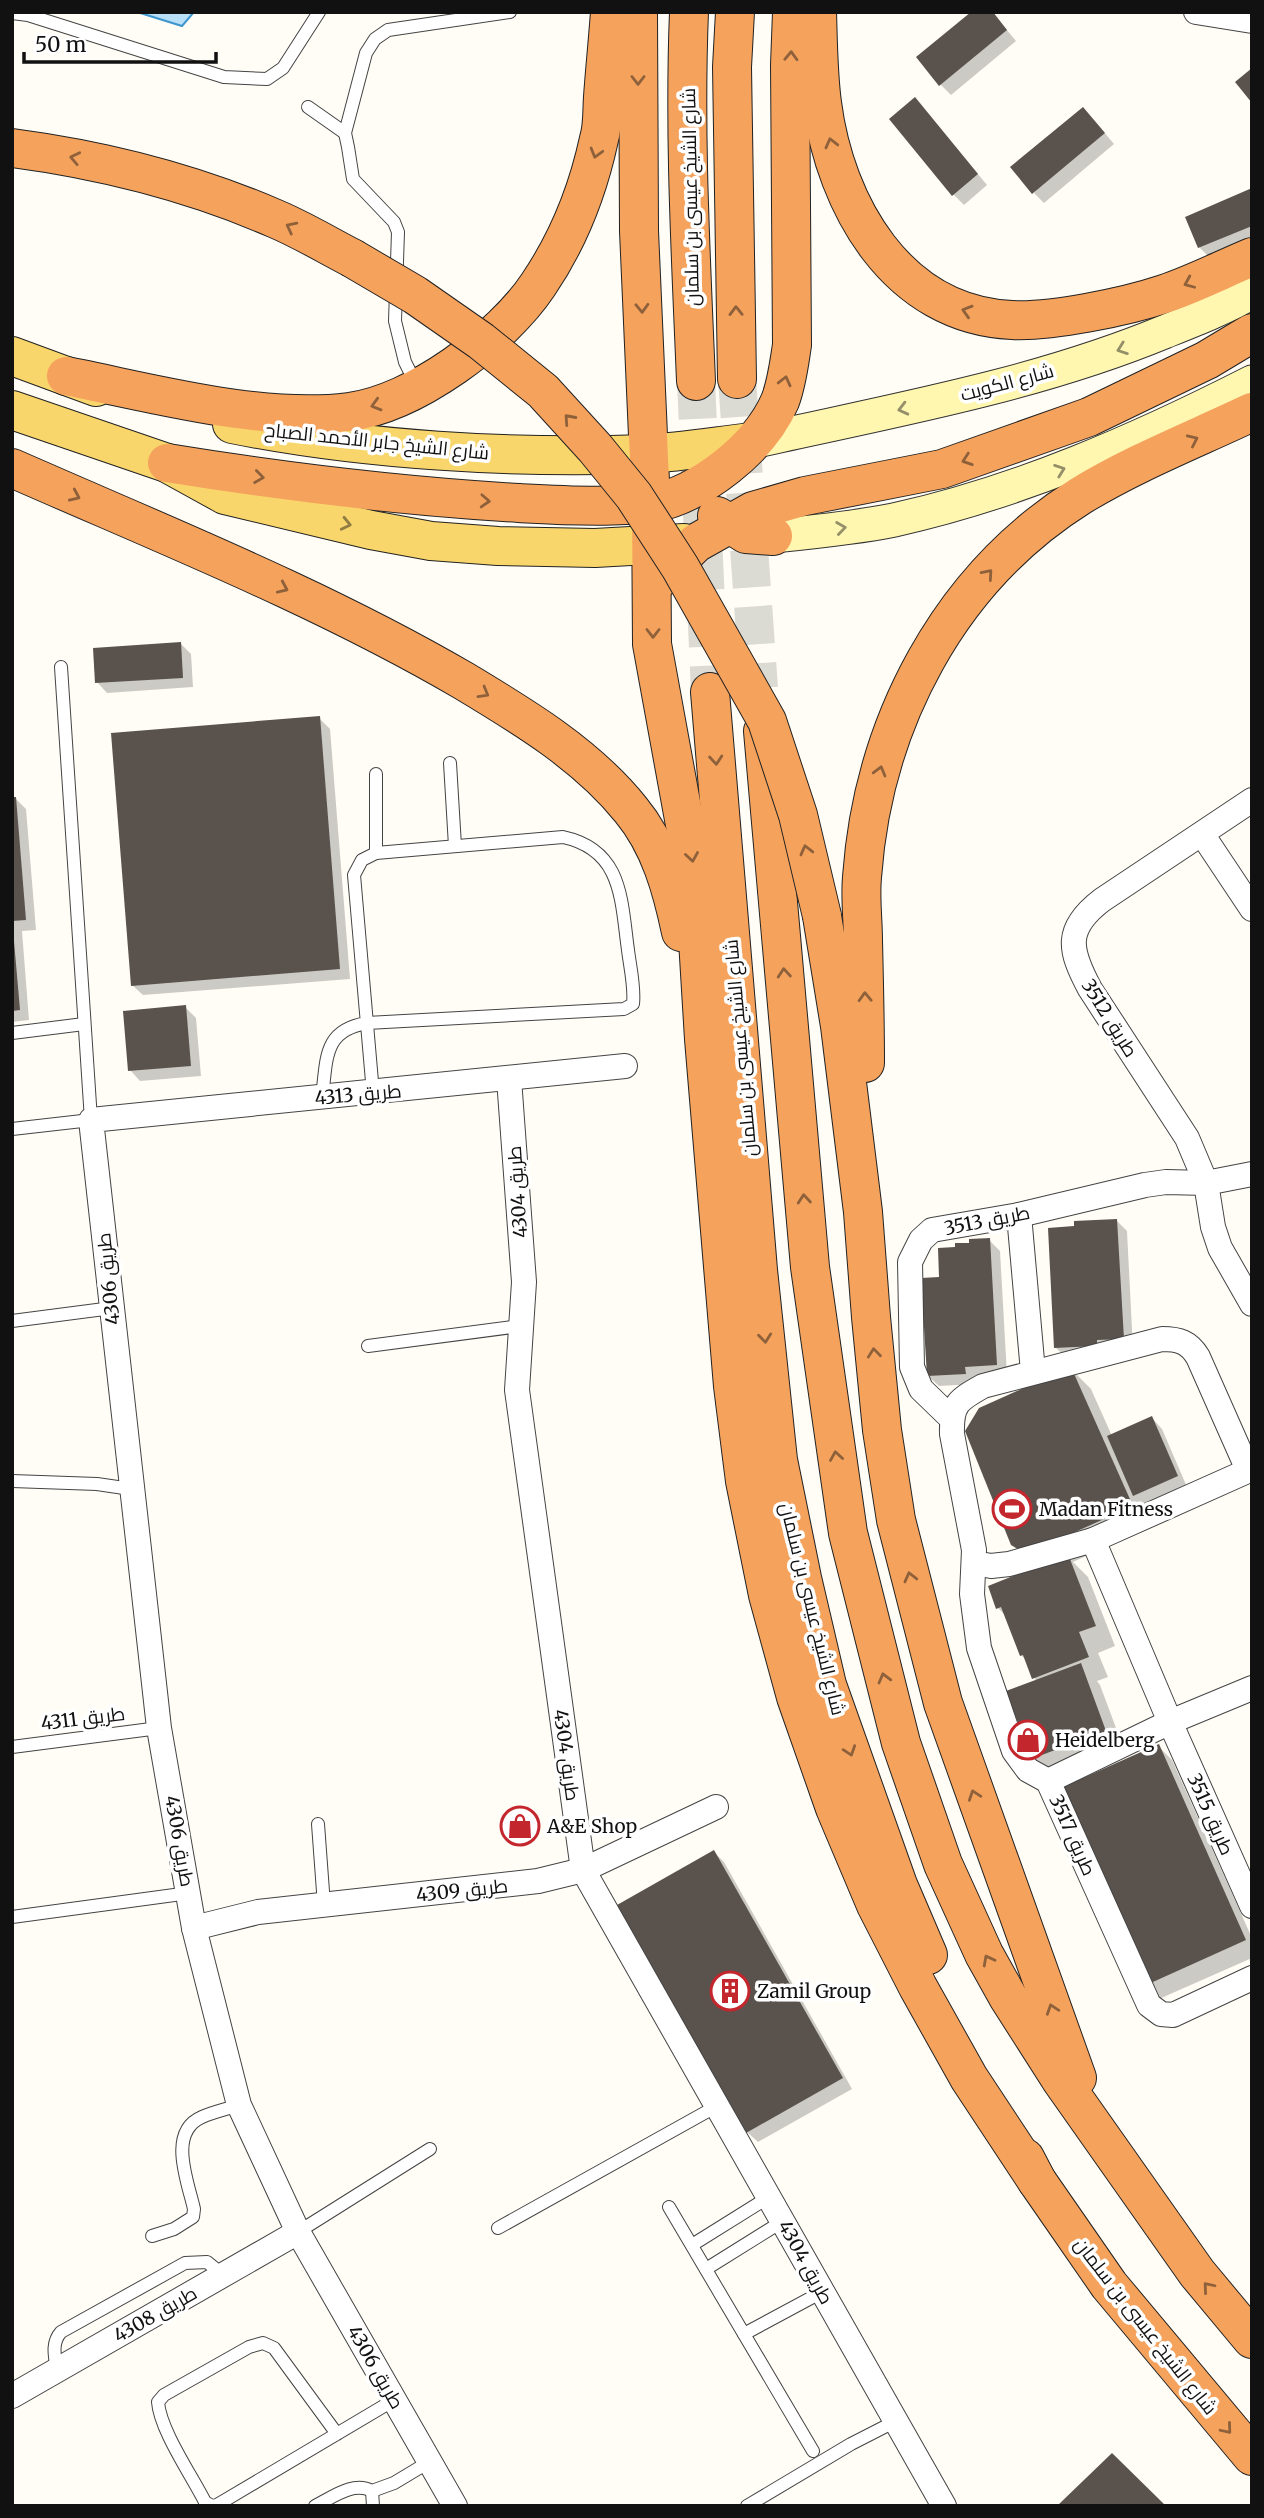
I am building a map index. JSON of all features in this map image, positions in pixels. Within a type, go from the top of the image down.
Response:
[{"type":"highway","points":[[66,376],[218,405],[286,413],[349,412],[382,404],[418,387],[464,358],[504,324],[538,286],[583,199],[600,136],[610,12]]},
{"type":"highway","points":[[638,12],[639,231],[649,453],[668,498],[712,533],[773,536]]},
{"type":"highway","name":"شارع الشيخ عيسى بن سلمان","points":[[689,12],[689,217],[696,382]]},
{"type":"highway","points":[[735,12],[732,67],[737,379]]},
{"type":"highway","points":[[167,463],[349,489],[446,499],[595,507],[668,498],[735,460],[765,426],[779,402],[787,379],[792,345],[792,12]]},
{"type":"highway","points":[[817,12],[822,104],[831,146],[847,195],[869,237],[891,263],[915,286],[944,303],[976,314],[1012,320],[1053,317],[1163,294],[1252,257]]},
{"type":"highway","points":[[12,148],[61,155],[175,181],[277,220],[352,258],[426,303],[481,341],[543,391],[626,486],[680,567],[725,643],[766,721],[797,815],[822,916],[840,1026],[863,1212],[883,1430],[896,1520],[921,1622],[943,1703],[972,1790],[1091,2120]]},
{"type":"highway","points":[[653,585],[712,533],[778,502],[942,469],[1089,417],[1207,360],[1252,333]]},
{"type":"highway","points":[[863,1212],[865,1009],[862,878],[872,803],[889,741],[914,679],[948,623],[1006,553],[1080,497],[1252,412]]},
{"type":"highway","points":[[12,468],[300,596],[424,658],[498,701],[567,748],[632,811],[657,851],[675,904],[704,1039]]},
{"type":"highway","points":[[668,498],[652,544],[652,644],[694,874],[704,1039],[733,1386],[745,1481],[768,1595],[796,1697],[835,1808],[876,1905],[969,2078],[1037,2181]]},
{"type":"highway","points":[[759,688],[810,1268],[848,1533],[901,1743],[943,1864],[979,1943],[1008,1997],[1034,2040],[1197,2273],[1252,2339]]},
{"type":"highway","name":"شارع الشيخ عيسى بن سلمان","points":[[710,692],[758,1270],[778,1460],[827,1685],[898,1885],[977,2068],[1037,2181],[1109,2285],[1252,2456]]},
{"type":"main road","name":"شارع الكويت","points":[[752,442],[894,412],[1109,353],[1183,324],[1252,292]]},
{"type":"main road","name":"شارع الشيخ جابر الأحمد الصباح","points":[[12,356],[134,400],[189,416],[254,429],[343,441],[469,452],[563,455],[649,453],[752,442]]},
{"type":"main road","points":[[773,536],[892,520],[940,509],[1003,489],[1064,469],[1252,382]]},
{"type":"main road","points":[[12,410],[167,463],[225,495],[371,530],[431,541],[498,546],[595,548],[652,544],[712,533]]},
{"type":"street","points":[[1196,12],[1252,21]]},
{"type":"street","name":"طريق 3512","points":[[1252,800],[1091,908],[1078,923],[1074,934],[1078,967],[1187,1138],[1206,1183],[1213,1227],[1220,1248],[1252,1304]]},
{"type":"street","points":[[1202,834],[1252,909]]},
{"type":"street","name":"طريق 4313","points":[[91,1120],[625,1066]]},
{"type":"street","name":"طريق 4304","points":[[509,1079],[524,1282],[517,1390],[583,1870],[944,2506]]},
{"type":"street","name":"طريق 4306","points":[[91,1120],[159,1728],[194,1928],[239,2105],[298,2232],[455,2506]]},
{"type":"street","name":"طريق 3513","points":[[951,1418],[921,1389],[912,1367],[910,1262],[920,1240],[932,1230],[1019,1215],[1145,1185],[1167,1182],[1206,1183],[1252,1174]]},
{"type":"street","points":[[1019,1215],[1033,1372]]},
{"type":"street","points":[[1162,1339],[1186,1342],[1194,1350],[1205,1370],[1250,1469],[1093,1540],[1009,1564],[991,1566],[974,1563],[951,1418],[963,1396],[983,1386],[1162,1339]]},
{"type":"street","name":"طريق 3515","points":[[1093,1540],[1252,1906]]},
{"type":"street","name":"طريق 3517","points":[[974,1563],[972,1594],[979,1648],[1014,1751],[1028,1770],[1048,1781],[1149,2004],[1161,2014],[1173,2015],[1252,1978]]},
{"type":"street","points":[[1048,1781],[1170,1722],[1252,1688]]},
{"type":"street","name":"طريق 4309","points":[[194,1928],[258,1912],[538,1881],[583,1870],[716,1807]]},
{"type":"street","name":"طريق 4308","points":[[12,2396],[298,2232]]},
{"type":"lane","points":[[12,13],[28,15],[224,77],[267,79],[282,68],[319,12]]},
{"type":"lane","points":[[418,387],[405,362],[395,321],[398,232],[394,222],[353,179],[345,133],[366,53],[375,39],[388,30],[408,26],[510,12]]},
{"type":"lane","points":[[308,107],[345,133]]},
{"type":"lane","points":[[12,1129],[91,1120],[61,667]]},
{"type":"lane","points":[[450,763],[455,846]]},
{"type":"lane","points":[[376,774],[376,853]]},
{"type":"lane","points":[[322,1097],[329,1048],[334,1038],[352,1025],[367,1023],[624,1009],[633,1004],[620,890],[604,859],[592,848],[563,837],[376,853],[362,860],[354,875],[367,1023],[373,1093]]},
{"type":"lane","points":[[12,1032],[84,1024]]},
{"type":"lane","points":[[12,1321],[112,1308]]},
{"type":"lane","points":[[369,1346],[520,1326]]},
{"type":"lane","points":[[12,1481],[131,1489]]},
{"type":"lane","name":"طريق 4311","points":[[12,1747],[159,1728]]},
{"type":"lane","points":[[318,1824],[324,1905]]},
{"type":"lane","points":[[12,1917],[189,1893]]},
{"type":"lane","points":[[152,2236],[174,2230],[193,2217],[194,2209],[182,2149],[186,2132],[201,2118],[239,2105]]},
{"type":"lane","points":[[498,2228],[718,2106]]},
{"type":"lane","points":[[298,2232],[430,2149]]},
{"type":"lane","points":[[692,2245],[769,2197]]},
{"type":"lane","points":[[669,2207],[813,2451]]},
{"type":"lane","points":[[706,2269],[783,2221]]},
{"type":"lane","points":[[744,2334],[822,2292]]},
{"type":"lane","points":[[337,2434],[274,2348],[263,2343],[249,2347],[164,2395],[158,2402],[161,2418],[202,2504],[212,2506],[217,2505],[337,2434],[394,2400]]},
{"type":"lane","points":[[747,2506],[896,2421]]},
{"type":"lane","points":[[315,2506],[356,2487],[372,2491],[394,2483],[429,2462]]},
{"type":"lane","points":[[372,2491],[373,2506]]},
{"type":"water","points":[[137,12],[194,12],[182,26]]},
{"type":"building","points":[[971,12],[993,12],[1007,30],[939,86],[916,57]]},
{"type":"building","points":[[1252,68],[1252,103],[1235,82]]},
{"type":"building","points":[[915,97],[978,174],[952,196],[889,119]]},
{"type":"building","points":[[1083,107],[1105,133],[1032,194],[1010,167]]},
{"type":"building","points":[[1252,188],[1252,226],[1198,248],[1185,217]]},
{"type":"building","points":[[181,642],[183,678],[95,683],[93,648]]},
{"type":"building","points":[[320,716],[340,969],[131,986],[111,733]]},
{"type":"building","points":[[12,797],[16,797],[26,920],[12,921]]},
{"type":"building","points":[[12,941],[20,1010],[12,1011]]},
{"type":"building","points":[[186,1005],[191,1066],[128,1071],[123,1011]]},
{"type":"building","points":[[1117,1219],[1124,1339],[1097,1340],[1097,1346],[1054,1348],[1048,1228],[1074,1226],[1074,1221]]},
{"type":"building","points":[[990,1238],[997,1365],[965,1367],[966,1374],[927,1376],[921,1278],[939,1277],[938,1248],[955,1247],[955,1243],[969,1243],[969,1239]]},
{"type":"building","points":[[1071,1367],[1133,1506],[1026,1554],[1011,1545],[965,1431],[979,1408]]},
{"type":"building","points":[[1152,1416],[1178,1476],[1133,1496],[1107,1436]]},
{"type":"building","points":[[1068,1554],[1096,1626],[1079,1632],[1089,1657],[1032,1679],[1001,1607],[996,1609],[988,1586]]},
{"type":"building","points":[[1081,1663],[1106,1731],[1023,1762],[1015,1739],[1023,1736],[1006,1691]]},
{"type":"building","points":[[1159,1744],[1246,1940],[1144,1986],[1056,1790]]},
{"type":"building","name":"Zamil Group","points":[[714,1850],[843,2078],[746,2133],[617,1905]]},
{"type":"building","points":[[1112,2453],[1166,2506],[1057,2506]]},
{"type":"tunnel","points":[[737,379],[759,688]]},
{"type":"tunnel","points":[[696,381],[710,692]]},
{"type":"place","name":"Madan Fitness","points":[[1012,1509]]},
{"type":"place","name":"Heidelberg","points":[[1028,1740]]},
{"type":"place","name":"A&E Shop","points":[[520,1826]]},
{"type":"place","name":"Zamil Group","points":[[730,1991]]}]
